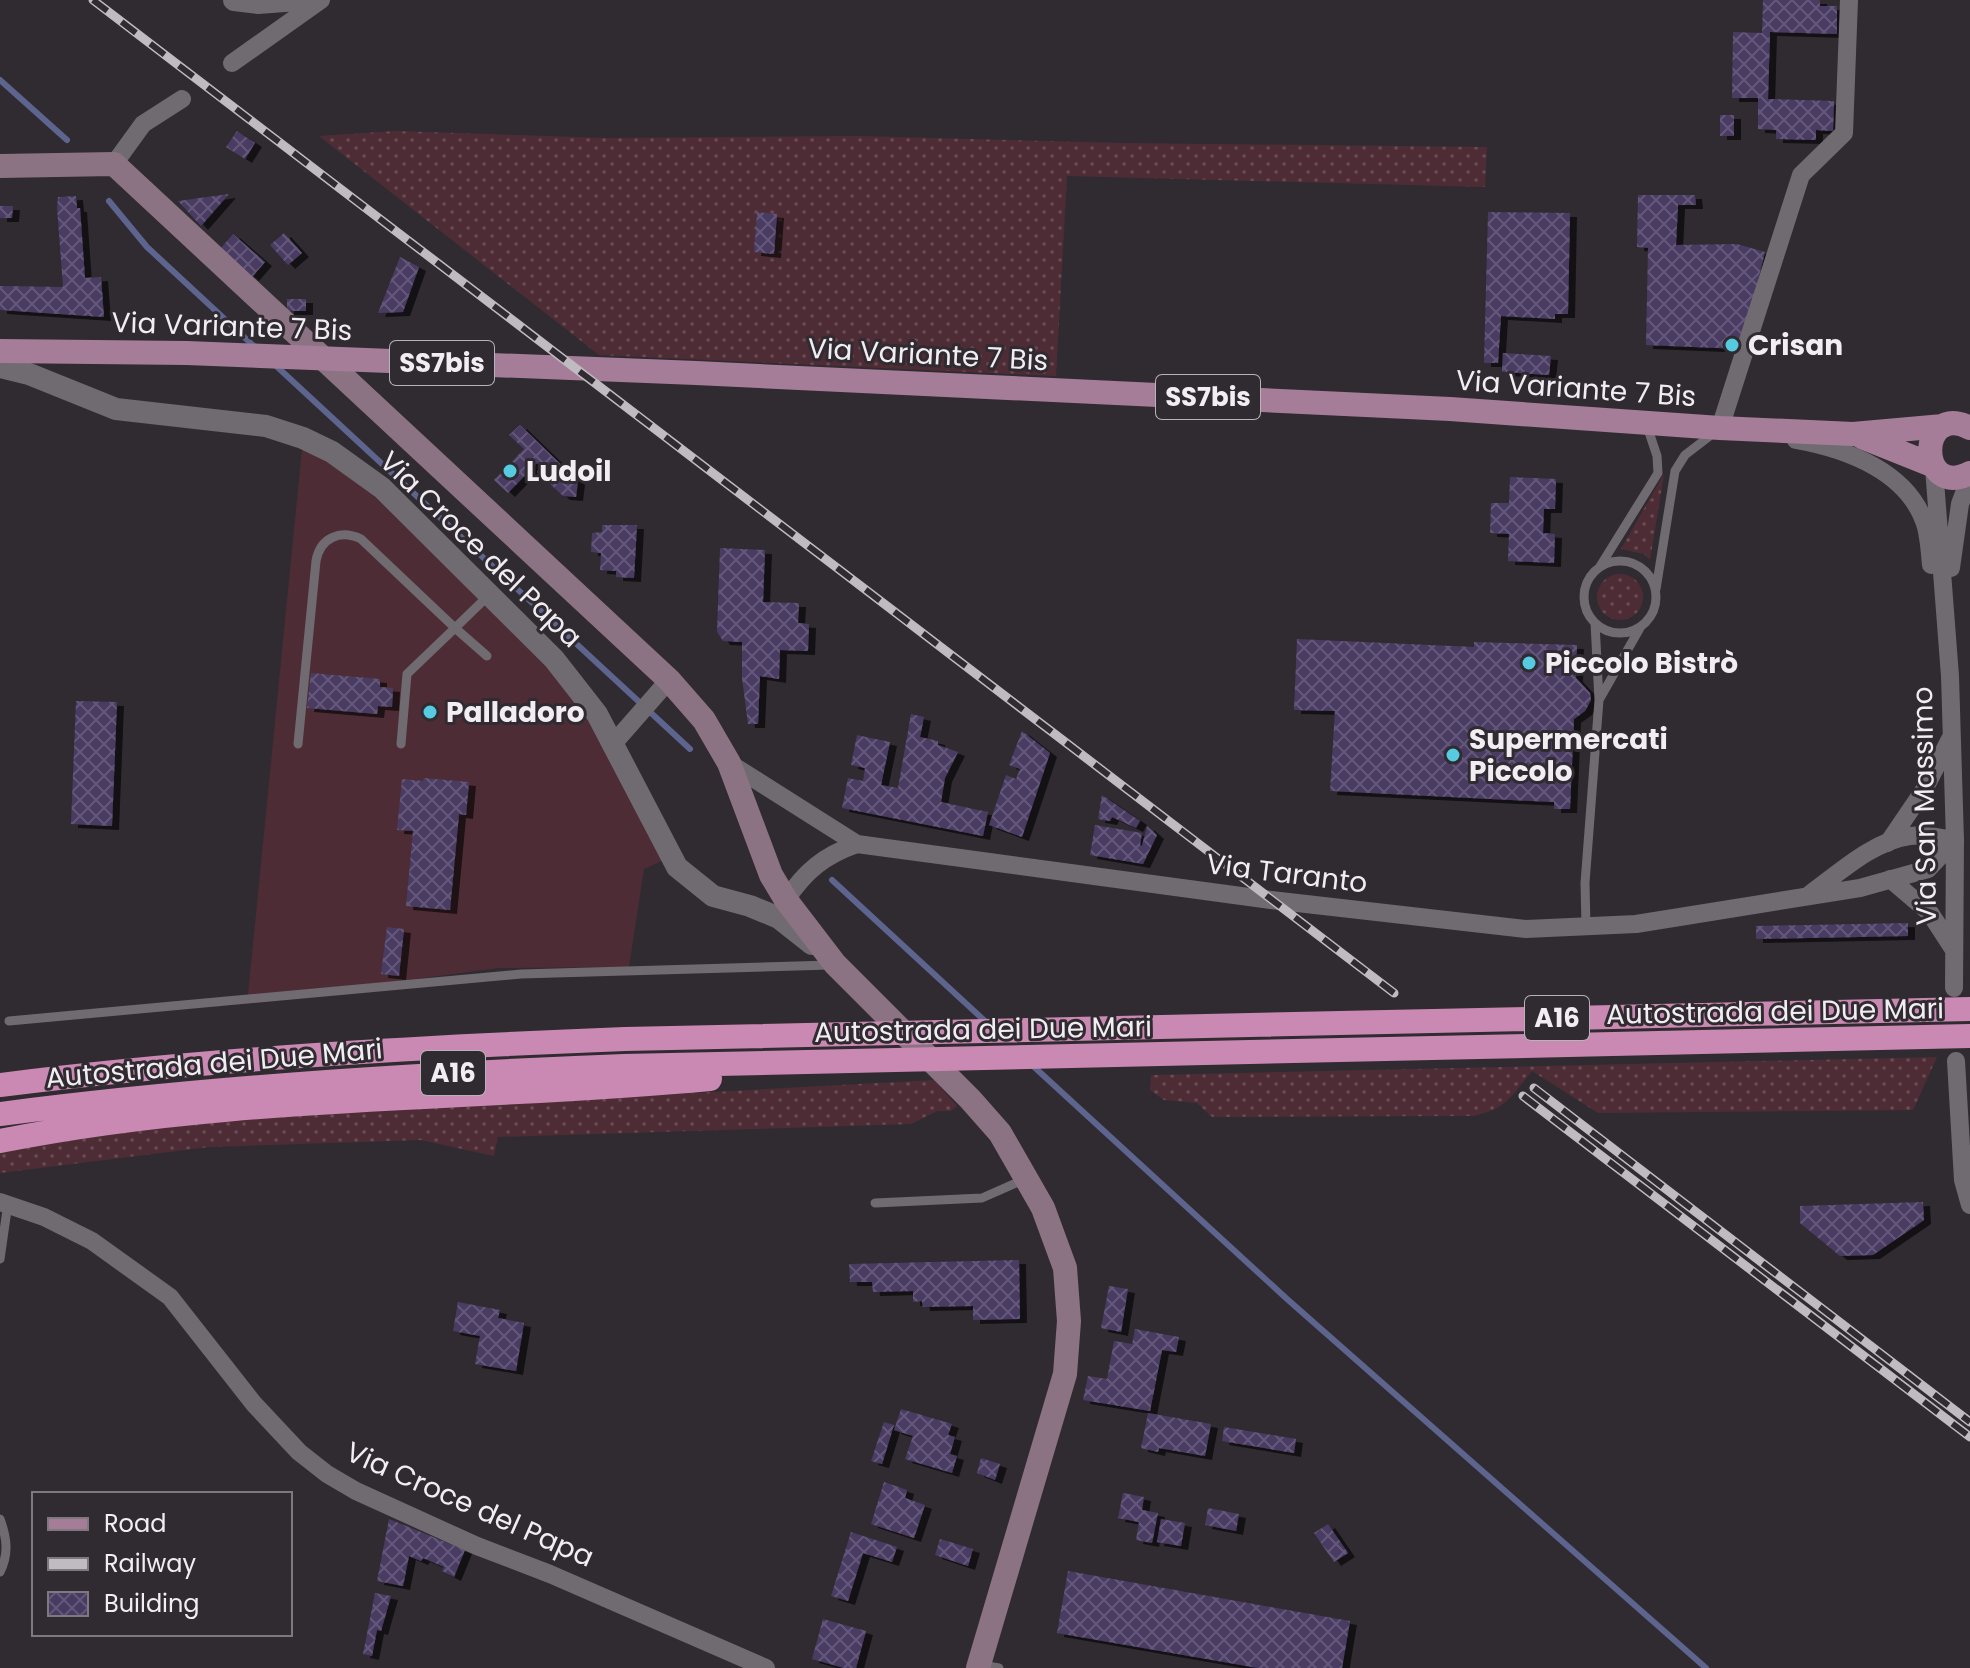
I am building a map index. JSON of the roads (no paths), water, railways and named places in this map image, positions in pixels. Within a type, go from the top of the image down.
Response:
[{"type":"highway","name":"Autostrada dei Due Mari","points":[[0,1085],[255,1058],[439,1046],[625,1039],[1970,1009]]},
{"type":"highway","name":"Autostrada dei Due Mari","points":[[0,1114],[241,1088],[439,1073],[624,1066],[1970,1036]]},
{"type":"highway","points":[[0,1141],[142,1117],[241,1108],[616,1088],[909,1061]]},
{"type":"main road","points":[[0,166],[114,164],[669,680],[704,720],[729,763],[771,875],[786,900],[835,964],[1000,1133],[1043,1208],[1065,1268],[1069,1321],[1065,1374],[985,1667]]},
{"type":"main road","name":"Via Variante 7 Bis","points":[[0,351],[187,353],[696,373],[1450,409],[1853,434],[1943,426]]},
{"type":"main road","name":"SS7bis","points":[[1943,426],[1959,423],[1970,428]]},
{"type":"main road","points":[[1933,466],[1929,457],[1931,439],[1943,426]]},
{"type":"main road","name":"Via Variante 7 Bis","points":[[1853,434],[1933,466]]},
{"type":"main road","name":"SS7bis","points":[[1933,466],[1948,477],[1970,475]]},
{"type":"street","points":[[234,0],[258,3],[298,0]]},
{"type":"street","points":[[232,63],[321,0]]},
{"type":"street","points":[[1720,428],[1801,175],[1844,133],[1849,0]]},
{"type":"street","points":[[114,164],[143,124],[182,99]]},
{"type":"street","name":"Via Croce del Papa","points":[[0,367],[29,374],[116,409],[266,426],[332,452],[382,488],[554,659],[597,714],[677,867],[713,896],[779,918],[835,964]]},
{"type":"street","name":"Via San Massimo","points":[[1759,430],[1778,437],[1818,444],[1872,464],[1907,493],[1925,526],[1939,607],[1947,623]]},
{"type":"street","name":"Via San Massimo","points":[[1933,466],[1947,623],[1952,735],[1954,988]]},
{"type":"street","name":"Via San Massimo","points":[[1947,623],[1954,542],[1960,504],[1970,475]]},
{"type":"street","points":[[613,744],[669,680]]},
{"type":"street","name":"Via Taranto","points":[[1888,843],[1924,790],[1952,735]]},
{"type":"street","points":[[729,763],[857,844]]},
{"type":"street","name":"Via Taranto","points":[[1805,898],[1865,855],[1888,843],[1914,835],[1955,840]]},
{"type":"street","name":"Via Taranto","points":[[857,844],[1271,900],[1526,929],[1636,924],[1860,888],[1928,869],[1955,840]]},
{"type":"street","points":[[786,900],[813,865],[857,844]]},
{"type":"street","points":[[1890,879],[1930,913],[1954,950]]},
{"type":"street","name":"Via Croce del Papa","points":[[750,906],[786,900]]},
{"type":"street","points":[[1956,1061],[1964,1104],[1963,1180],[1970,1205]]},
{"type":"street","name":"Via Croce del Papa","points":[[4,1203],[44,1217],[92,1241],[170,1297],[254,1404],[299,1452],[327,1474],[356,1491],[477,1546],[550,1574],[766,1668]]},
{"type":"lane","points":[[1640,628],[1617,633],[1605,630],[1595,623],[1584,601],[1590,577],[1599,568],[1658,473],[1657,456],[1646,422]]},
{"type":"lane","points":[[1599,700],[1640,628],[1654,611],[1678,463],[1720,428]]},
{"type":"lane","points":[[298,744],[316,561],[318,551],[327,540],[344,534],[361,539],[487,656]]},
{"type":"lane","points":[[1599,568],[1622,561],[1635,564],[1651,578],[1656,589]]},
{"type":"lane","points":[[401,744],[407,674],[489,595]]},
{"type":"lane","points":[[1586,926],[1585,883],[1599,700],[1595,623]]},
{"type":"lane","points":[[9,1021],[521,974],[835,964]]},
{"type":"lane","points":[[875,1203],[982,1198],[1028,1178]]},
{"type":"lane","points":[[0,1259],[4,1203]]},
{"type":"lane","points":[[0,1519],[7,1544],[0,1572]]},
{"type":"waterway","points":[[0,80],[67,140]]},
{"type":"waterway","points":[[109,201],[147,247],[256,348]]},
{"type":"waterway","points":[[273,363],[690,749]]},
{"type":"waterway","points":[[832,880],[986,1022]]},
{"type":"waterway","points":[[1032,1065],[1287,1299],[1706,1668]]},
{"type":"railway","points":[[93,0],[1394,993]]},
{"type":"railway","points":[[1534,1088],[1970,1422]]},
{"type":"railway","points":[[1523,1096],[1970,1437]]},
{"type":"place","name":"Crisan","points":[[1732,345]]},
{"type":"place","name":"Ludoil","points":[[510,471]]},
{"type":"place","name":"Piccolo Bistrò","points":[[1529,663]]},
{"type":"place","name":"Palladoro","points":[[430,712]]},
{"type":"place","name":"Supermercati Piccolo","points":[[1453,755]]}]
